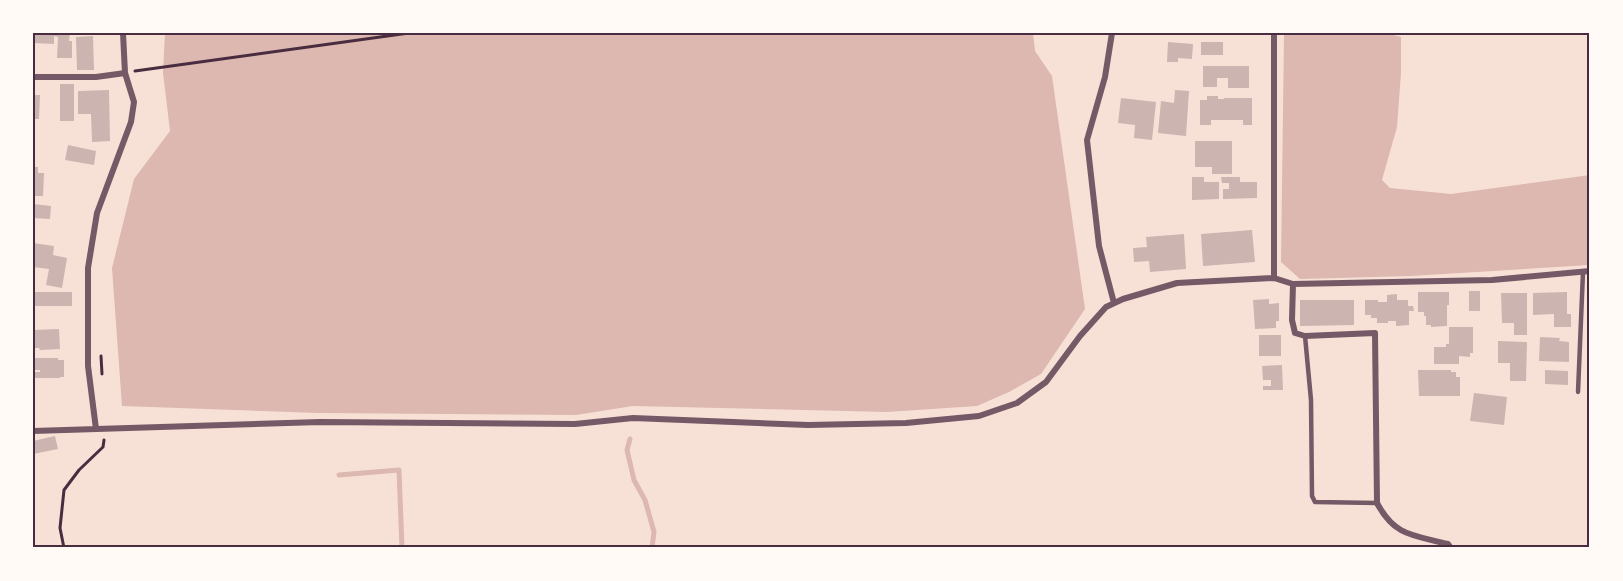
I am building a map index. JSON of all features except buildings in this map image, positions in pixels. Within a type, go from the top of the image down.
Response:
[{"type":"street","points":[[96,429],[88,366],[88,268],[97,213],[131,122],[134,102],[125,73],[123,33]]},
{"type":"street","points":[[1112,33],[1105,77],[1087,140],[1099,246],[1114,303]]},
{"type":"street","points":[[1274,33],[1274,278]]},
{"type":"street","points":[[33,77],[96,77],[125,73]]},
{"type":"street","points":[[33,431],[320,422],[575,424],[633,418],[808,425],[906,423],[979,416],[1017,403],[1046,382],[1080,336],[1106,307],[1123,299],[1177,283],[1274,278],[1293,284],[1492,280],[1586,272]]},
{"type":"street","points":[[1293,284],[1292,320],[1295,333],[1305,336],[1375,333],[1377,503],[1384,517],[1392,525],[1402,531],[1448,544],[1451,548]]},
{"type":"lane","points":[[1578,392],[1586,272]]},
{"type":"lane","points":[[1305,336],[1311,400],[1312,496],[1315,502],[1377,503]]},
{"type":"path","points":[[134,71],[409,33]]},
{"type":"path","points":[[133,63],[137,80]]},
{"type":"path","points":[[100,347],[103,382]]},
{"type":"path","points":[[64,548],[60,528],[64,490],[79,470],[103,447],[106,429]]},
{"type":"shaded area","points":[[165,33],[1033,33],[1035,51],[1052,76],[1085,309],[1041,374],[977,406],[887,412],[633,406],[576,415],[318,413],[122,406],[112,268],[134,179],[170,131],[163,73]]},
{"type":"shaded area","points":[[1284,33],[1386,33],[1401,37],[1397,127],[1382,180],[1390,188],[1451,194],[1590,175],[1590,265],[1411,276],[1300,279],[1281,262]]},
{"type":"waterway","points":[[630,439],[627,450],[634,480],[645,500],[654,532],[652,548]]},
{"type":"waterway","points":[[339,475],[399,470],[402,548]]}]
